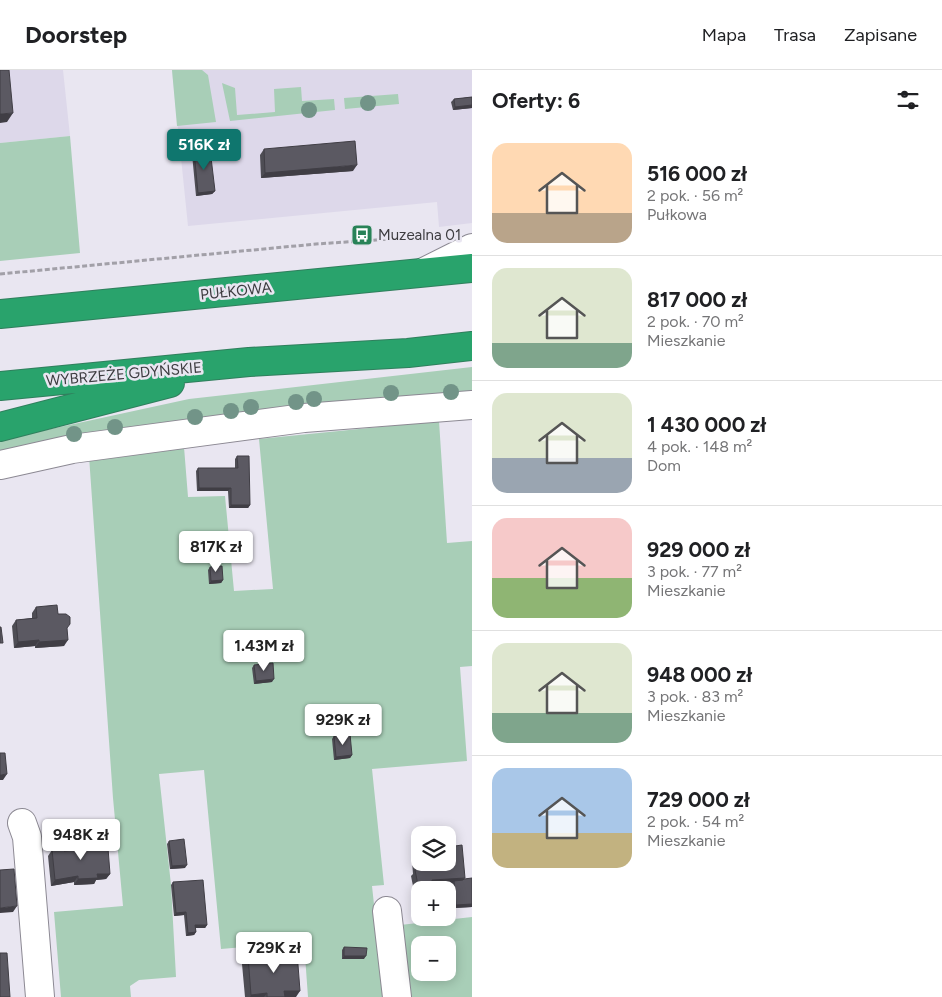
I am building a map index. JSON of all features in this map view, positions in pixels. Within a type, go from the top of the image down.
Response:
[{"type":"highway","name":"PUŁKOWA","points":[[0,314],[472,268]]},
{"type":"highway","points":[[408,353],[472,332]]},
{"type":"highway","points":[[0,427],[248,362],[408,353],[472,346]]},
{"type":"highway","name":"WYBRZEŻE GDYŃSKIE","points":[[0,386],[248,362]]},
{"type":"street","points":[[423,273],[472,248]]},
{"type":"street","points":[[0,465],[72,449],[304,418],[472,405]]},
{"type":"street","points":[[22,823],[27,837],[40,997]]},
{"type":"street","points":[[387,911],[397,997]]},
{"type":"path","points":[[0,274],[316,244],[440,236]]},
{"type":"shaded area","points":[[0,70],[63,70],[70,136],[0,143]]},
{"type":"shaded area","points":[[172,70],[472,70],[472,223],[439,227],[437,202],[188,226]]},
{"type":"green space","points":[[172,70],[202,70],[208,75],[216,122],[177,126]]},
{"type":"green space","points":[[222,83],[235,88],[237,115],[275,112],[274,89],[301,87],[302,101],[334,99],[335,110],[230,121]]},
{"type":"green space","points":[[398,94],[399,104],[345,109],[344,98]]},
{"type":"green space","points":[[70,136],[80,253],[0,261],[0,143]]},
{"type":"green space","points":[[472,367],[472,398],[0,455],[0,440],[189,399]]},
{"type":"green space","points":[[439,421],[447,543],[472,541],[472,666],[460,667],[467,761],[372,769],[384,885],[372,886],[384,997],[308,997],[304,942],[221,949],[204,770],[159,774],[171,885],[176,977],[139,980],[130,986],[131,997],[61,997],[54,912],[123,906],[113,798],[89,456],[184,447],[188,497],[225,496],[234,591],[273,589],[259,439]]},
{"type":"green space","points":[[472,917],[472,997],[408,997],[400,925],[456,926],[456,919]]},
{"type":"building","points":[[0,70],[9,70],[13,113],[0,114]]},
{"type":"building","points":[[472,97],[472,105],[455,107],[454,99]]},
{"type":"building","points":[[355,141],[357,165],[265,173],[264,149]]},
{"type":"building","points":[[210,149],[215,191],[198,193],[194,151]]},
{"type":"building","points":[[237,456],[249,456],[250,505],[231,505],[231,488],[199,488],[198,468],[238,468]]},
{"type":"building","points":[[222,566],[223,580],[211,581],[210,567]]},
{"type":"building","points":[[57,605],[58,614],[66,614],[70,617],[70,624],[67,628],[68,640],[18,642],[16,620],[37,618],[36,607]]},
{"type":"building","points":[[1,627],[3,643],[0,643]]},
{"type":"building","points":[[273,663],[274,679],[256,681],[254,665]]},
{"type":"building","points":[[350,734],[352,755],[336,757],[334,736]]},
{"type":"building","points":[[0,753],[5,753],[7,774],[0,775]]},
{"type":"building","points":[[80,839],[89,839],[95,844],[96,848],[108,848],[110,874],[97,874],[98,878],[78,879],[78,876],[55,880],[52,850],[75,850],[75,846]]},
{"type":"building","points":[[184,839],[187,865],[172,866],[169,841]]},
{"type":"building","points":[[462,845],[465,878],[417,881],[415,871],[456,871],[456,846]]},
{"type":"building","points":[[14,869],[17,906],[0,908],[0,870]]},
{"type":"building","points":[[472,878],[472,904],[456,905],[456,881],[454,881]]},
{"type":"building","points":[[203,880],[207,925],[195,925],[196,932],[188,933],[186,912],[176,913],[173,882]]},
{"type":"building","points":[[344,947],[367,948],[366,956],[344,956]]},
{"type":"building","points":[[297,952],[300,991],[284,991],[285,997],[267,997],[267,993],[251,995],[248,956]]},
{"type":"building","points":[[0,953],[7,953],[10,997],[0,997]]},
{"type":"place","name":"Muzealna 01","points":[[362,235]]}]
